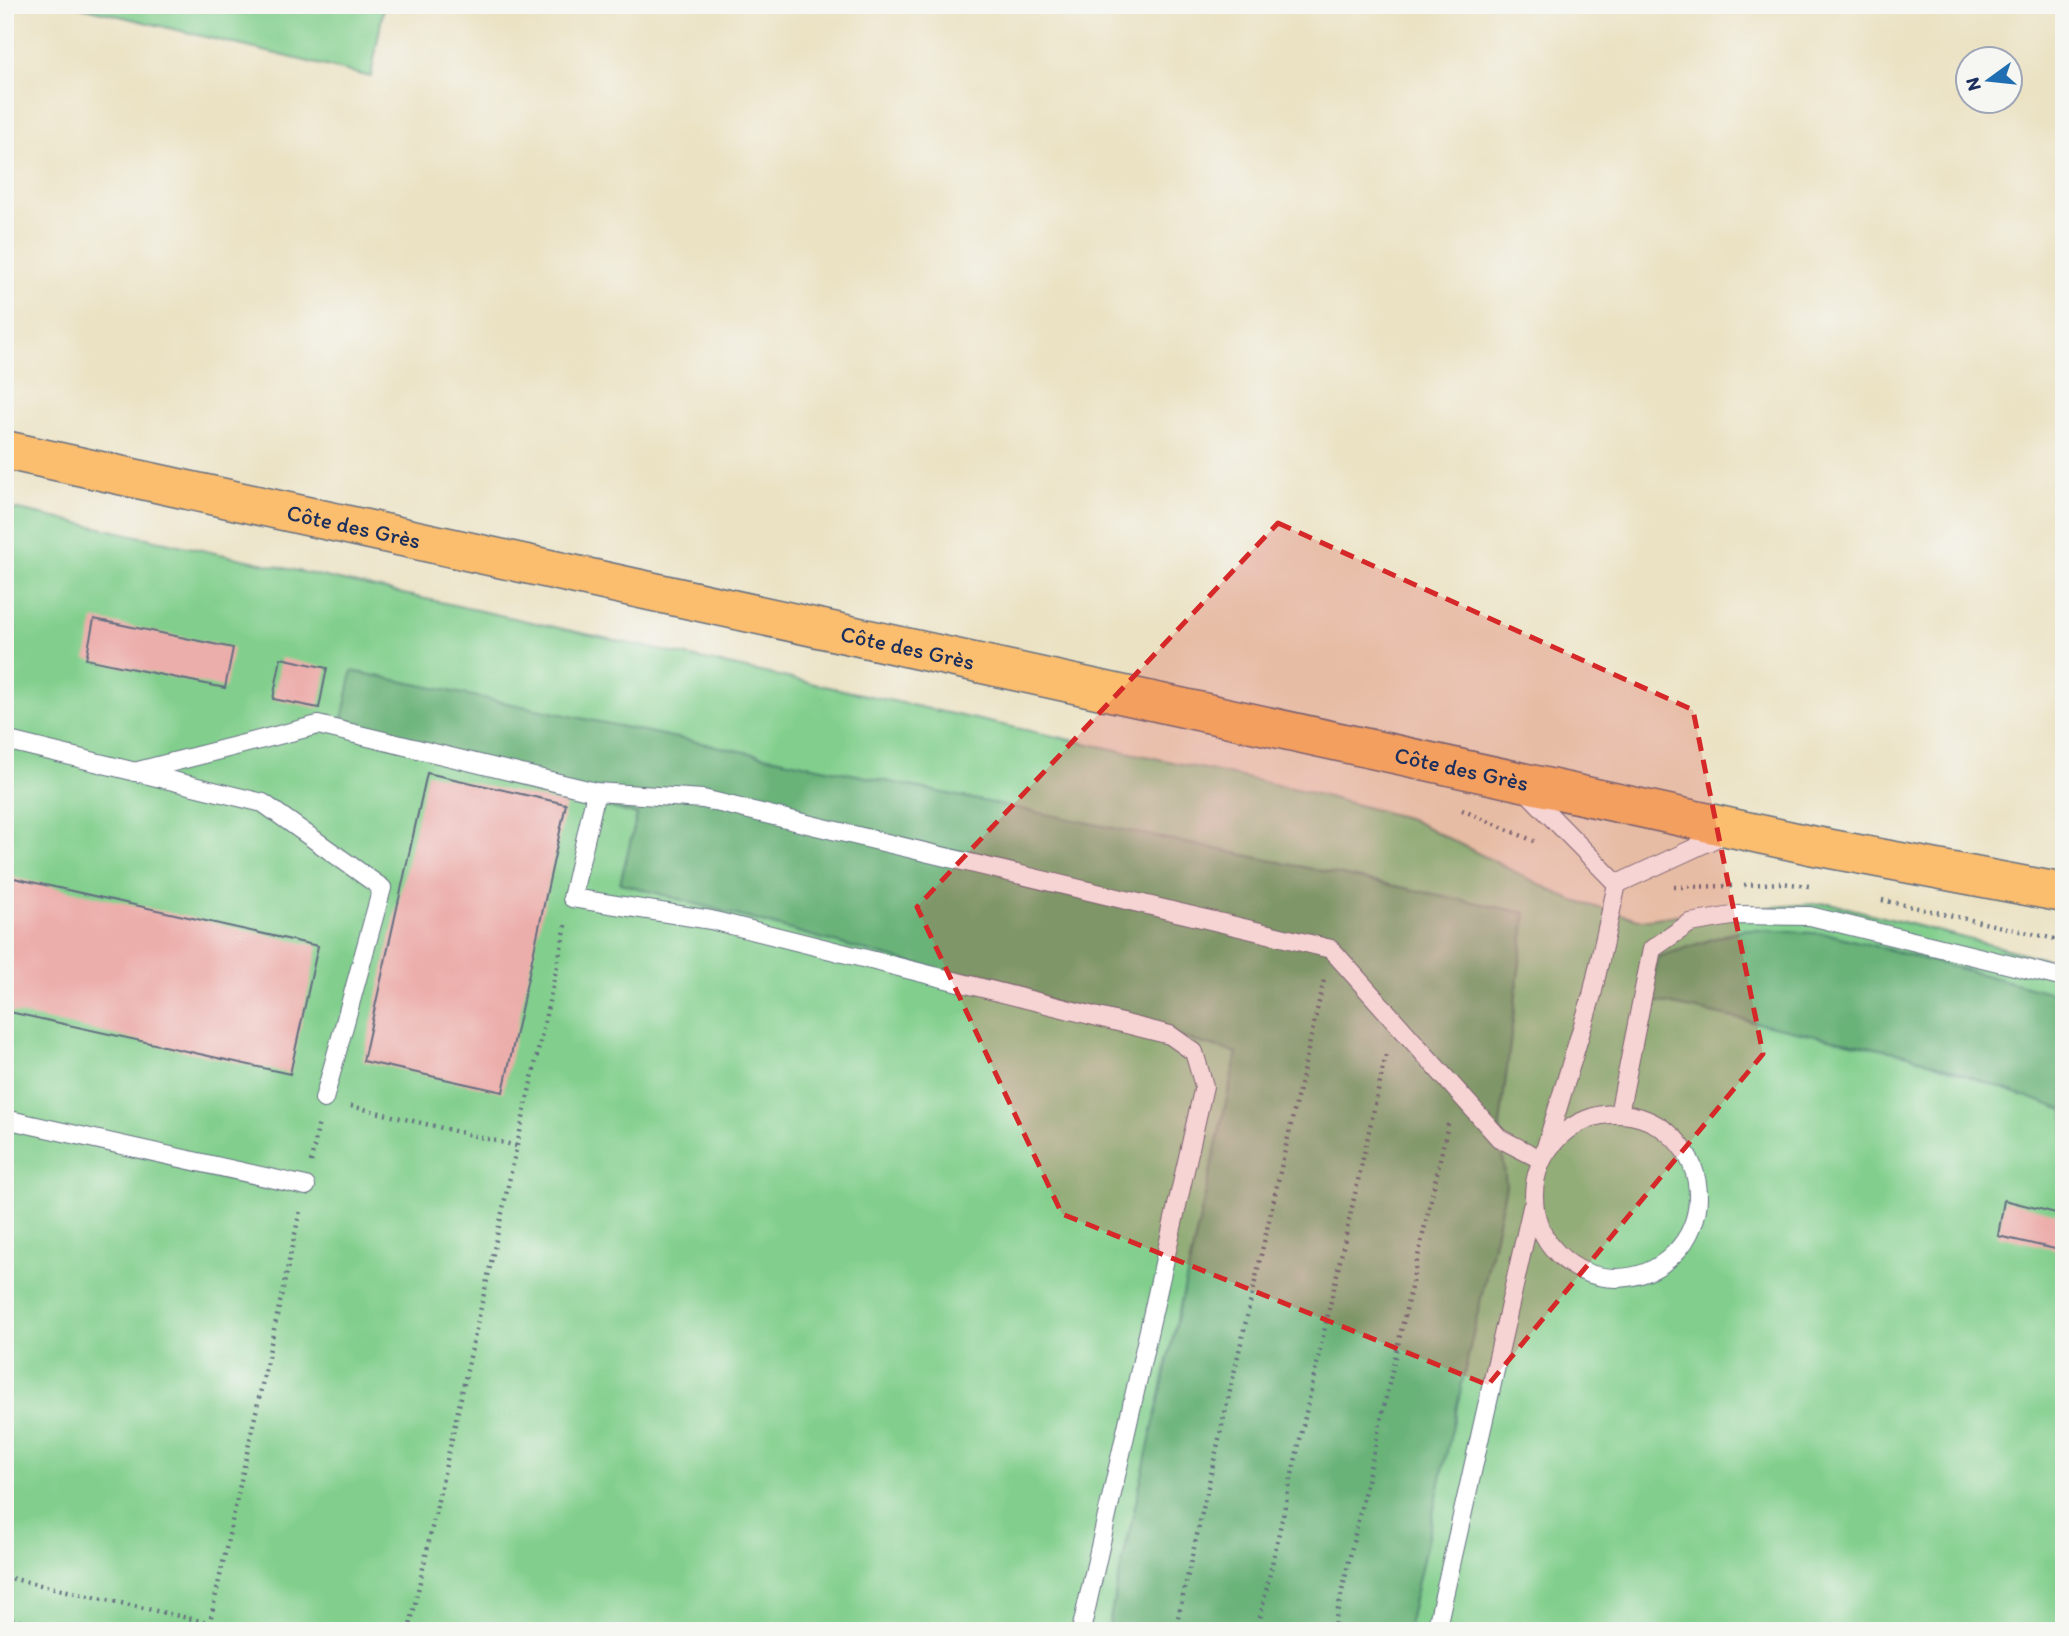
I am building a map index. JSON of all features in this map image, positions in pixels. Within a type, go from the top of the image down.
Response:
[{"type":"main road","name":"Côte des Grès","points":[[5,450],[1735,829],[2064,892]]},
{"type":"main road","name":"Côte des Grès","points":[[1810,845],[2064,915]]},
{"type":"lane","points":[[134,772],[318,725],[596,792],[703,799],[1331,949],[1499,1138],[1542,1160]]},
{"type":"lane","points":[[5,740],[263,803],[382,888],[324,1099]]},
{"type":"lane","points":[[1516,781],[1617,884]]},
{"type":"lane","points":[[596,792],[572,898],[711,920],[1170,1035],[1194,1052],[1204,1087],[1081,1631]]},
{"type":"lane","points":[[1617,884],[1735,829]]},
{"type":"lane","points":[[1436,1631],[1542,1160],[1592,995],[1617,884]]},
{"type":"lane","points":[[1619,1114],[1652,948],[1690,923],[1738,915],[1810,916],[2064,978]]},
{"type":"lane","points":[[1533,1200],[1538,1223],[1549,1245],[1566,1262],[1588,1274],[1626,1278],[1645,1274],[1678,1251],[1690,1233],[1696,1213],[1698,1192],[1694,1171],[1682,1148],[1665,1130],[1644,1119],[1619,1114],[1595,1116],[1573,1126],[1555,1140],[1542,1160]]},
{"type":"lane","points":[[5,1119],[306,1186]]},
{"type":"path","points":[[409,1631],[572,898]]},
{"type":"path","points":[[1175,1631],[1331,949]]},
{"type":"path","points":[[1257,1631],[1394,1020]]},
{"type":"path","points":[[1333,1631],[1456,1088]]},
{"type":"path","points":[[208,1631],[324,1099]]},
{"type":"path","points":[[352,1106],[517,1146]]},
{"type":"path","points":[[5,1577],[210,1623]]},
{"type":"path","points":[[5,1618],[65,1631]]},
{"type":"highlighted area","points":[[1278,523],[1693,710],[1763,1054],[1488,1385],[1062,1214],[917,907]]},
{"type":"green space","points":[[74,5],[384,5],[371,77]]},
{"type":"green space","points":[[5,507],[1305,791],[1410,819],[1571,900],[1642,920],[1691,913],[1829,903],[2064,964],[2064,1631],[5,1631]]},
{"type":"green space","points":[[352,671],[1526,913],[1500,1126],[1506,1186],[1407,1631],[1107,1631],[1237,1053],[620,883],[637,815],[340,730]]},
{"type":"green space","points":[[1743,929],[1829,934],[2064,996],[2064,1110],[1909,1055],[1649,1000],[1658,957]]},
{"type":"building","points":[[94,619],[233,648],[225,688],[86,659]]},
{"type":"building","points":[[281,658],[327,668],[319,708],[273,699]]},
{"type":"building","points":[[427,773],[566,804],[503,1092],[363,1061]]},
{"type":"building","points":[[5,876],[318,946],[290,1074],[5,1011]]},
{"type":"building","points":[[2004,1200],[2064,1215],[2064,1251],[1998,1236]]}]
